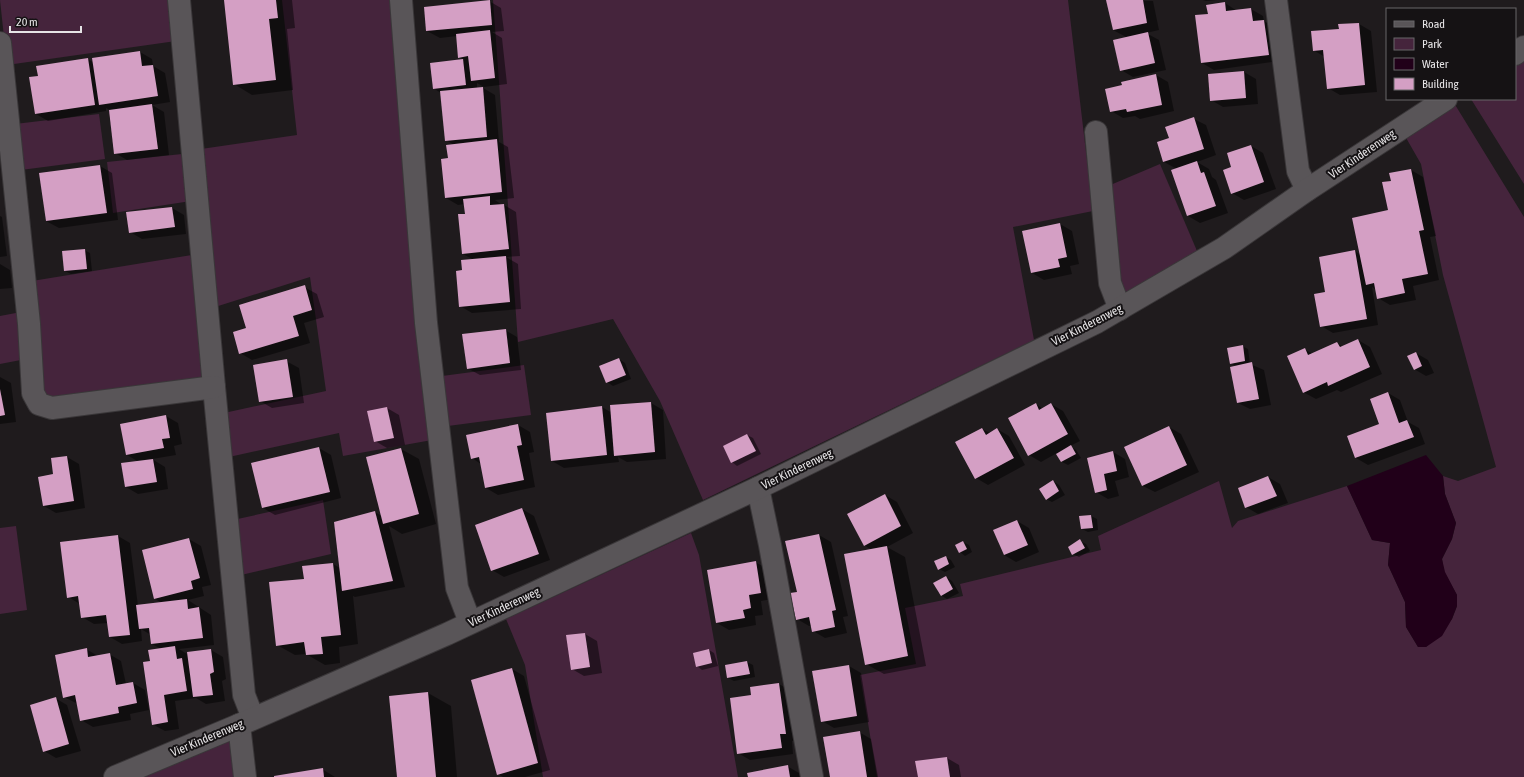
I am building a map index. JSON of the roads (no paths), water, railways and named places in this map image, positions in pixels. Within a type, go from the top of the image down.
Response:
[{"type":"street","points":[[179,0],[244,695],[246,722],[245,777]]},
{"type":"street","points":[[401,0],[426,323],[457,588],[470,622]]},
{"type":"street","points":[[1276,0],[1298,170],[1308,190]]},
{"type":"street","points":[[0,42],[29,324],[33,393],[39,404],[52,408],[214,387]]},
{"type":"street","points":[[1516,53],[1524,47]]},
{"type":"street","name":"Vier Kinderenweg","points":[[115,777],[246,722],[470,622],[758,488],[1120,309],[1224,248],[1308,190],[1444,100]]},
{"type":"street","points":[[1096,132],[1110,283],[1120,309]]},
{"type":"street","points":[[758,488],[770,545],[812,777]]},
{"type":"water","points":[[1426,455],[1443,476],[1445,494],[1456,523],[1452,539],[1442,559],[1445,572],[1457,595],[1457,606],[1452,619],[1442,636],[1426,647],[1418,647],[1406,627],[1405,602],[1388,565],[1390,543],[1372,540],[1347,486]]}]
